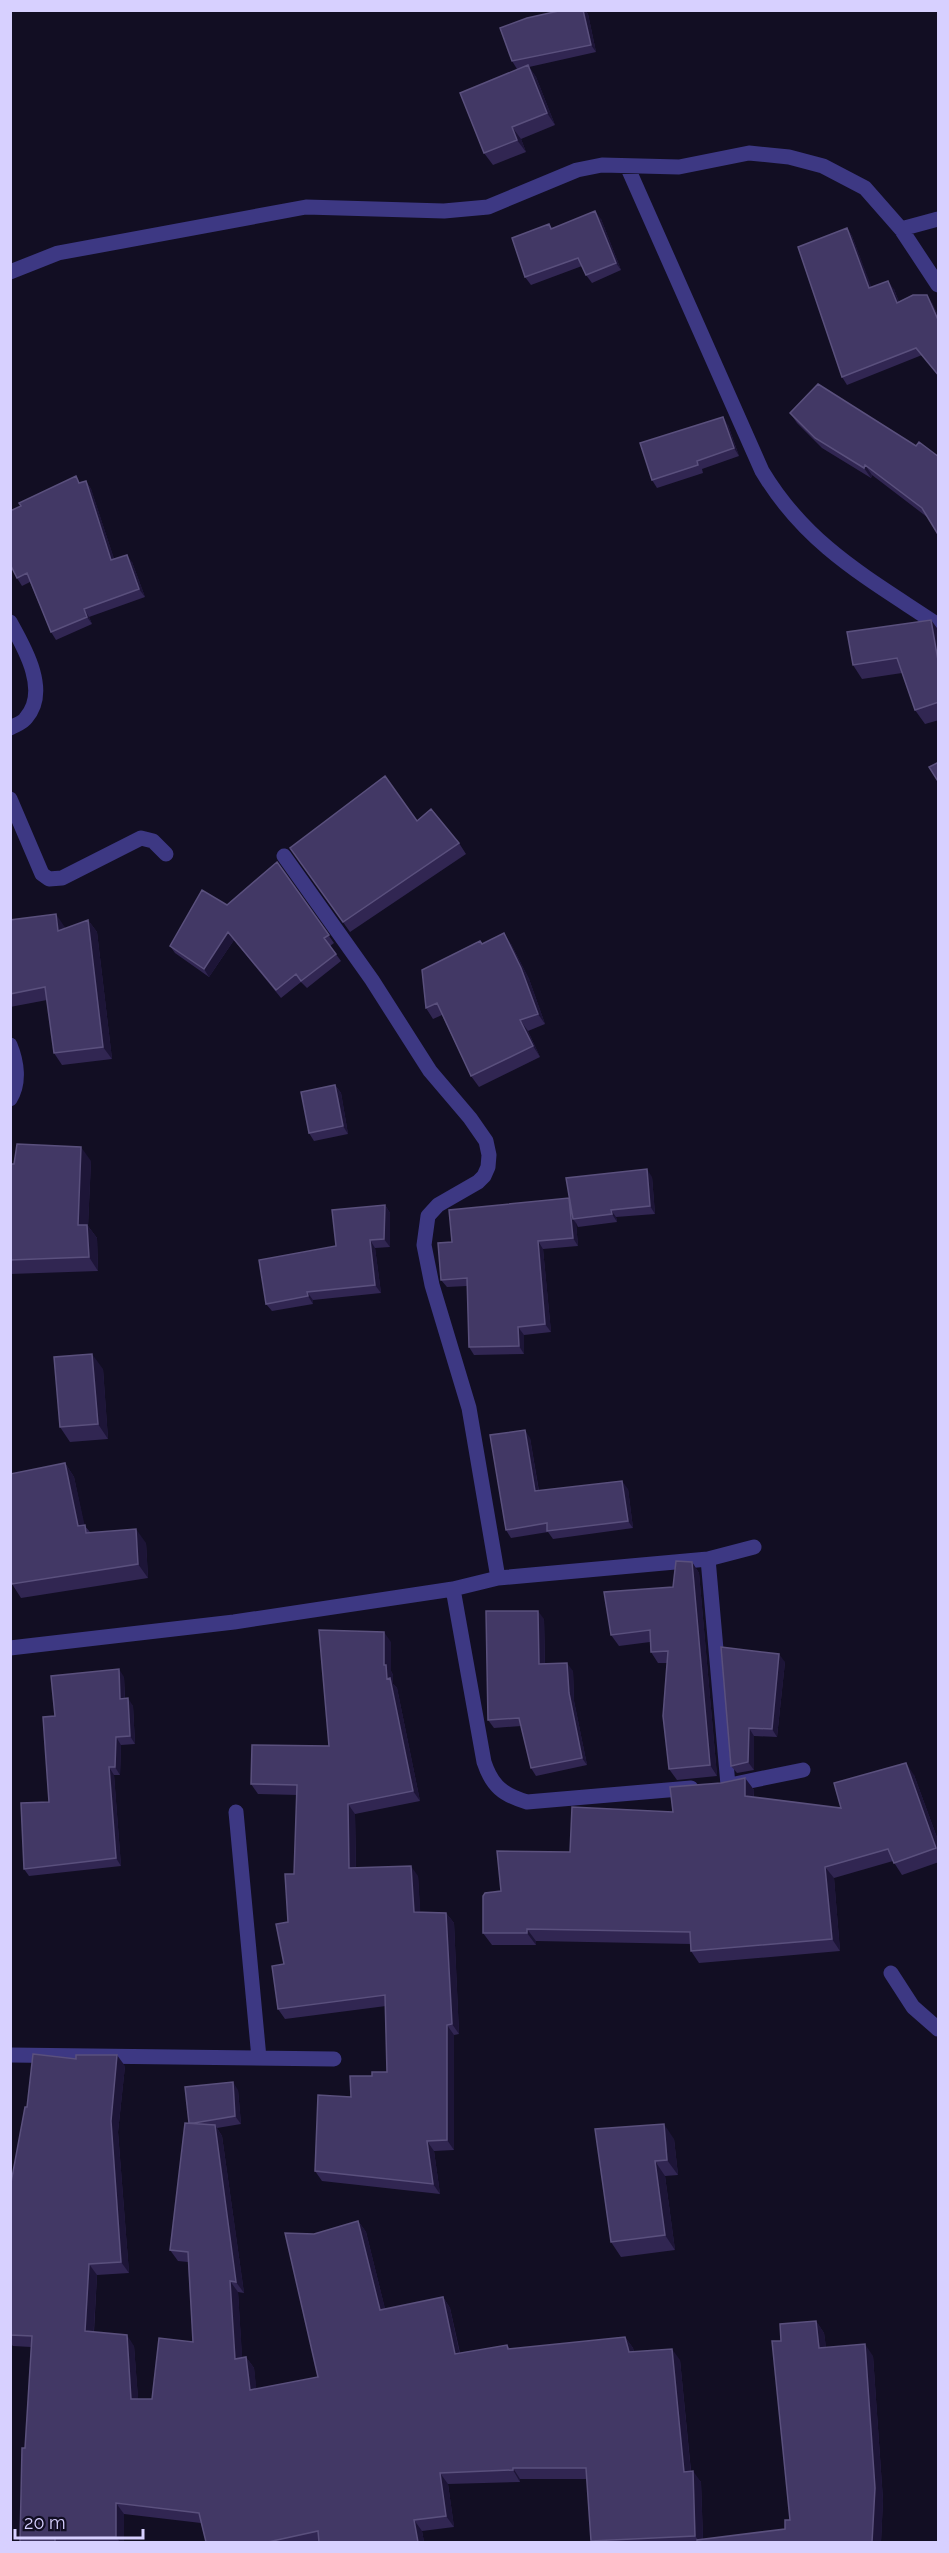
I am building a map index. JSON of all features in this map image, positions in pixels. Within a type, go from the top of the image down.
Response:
[{"type":"street","points":[[10,272],[58,253],[306,207],[444,211],[488,207],[577,170],[613,164],[679,166],[749,153],[789,157],[823,166],[865,188],[901,230],[939,285]]},
{"type":"street","points":[[627,166],[762,471],[780,500],[828,551],[939,625]]},
{"type":"street","points":[[901,230],[939,219]]},
{"type":"street","points":[[10,622],[29,656],[35,682],[33,705],[26,719],[10,728]]},
{"type":"street","points":[[10,799],[42,874],[49,879],[62,878],[141,838],[153,841],[166,854]]},
{"type":"street","points":[[284,856],[372,980],[430,1071],[470,1118],[486,1141],[489,1155],[488,1167],[484,1176],[478,1182],[438,1204],[428,1216],[424,1245],[432,1285],[469,1408],[498,1578]]},
{"type":"street","points":[[10,1045],[16,1069],[16,1084],[10,1099]]},
{"type":"street","points":[[10,1648],[234,1622],[453,1589],[498,1578],[708,1559],[754,1547]]},
{"type":"street","points":[[708,1559],[716,1786]]},
{"type":"street","points":[[453,1589],[484,1762],[490,1778],[510,1797],[527,1802],[716,1786],[803,1770]]},
{"type":"street","points":[[236,1812],[259,2058]]},
{"type":"street","points":[[891,1972],[913,2007],[939,2029]]},
{"type":"street","points":[[10,2055],[334,2060]]},
{"type":"building","points":[[563,10],[583,10],[591,45],[512,61],[500,28],[527,18]]},
{"type":"building","points":[[528,65],[547,113],[512,127],[517,140],[484,153],[460,93]]},
{"type":"building","points":[[595,211],[616,263],[586,275],[578,258],[525,277],[512,238],[549,224],[551,229]]},
{"type":"building","points":[[847,228],[869,288],[888,281],[897,303],[913,295],[927,295],[939,322],[939,376],[916,348],[842,377],[798,247]]},
{"type":"building","points":[[818,384],[916,446],[919,442],[939,457],[939,536],[922,508],[865,465],[864,468],[815,438],[790,413]]},
{"type":"building","points":[[723,417],[734,448],[697,461],[698,465],[652,480],[640,443]]},
{"type":"building","points":[[76,476],[79,483],[86,481],[111,560],[127,555],[139,589],[84,609],[87,617],[51,632],[27,573],[17,578],[10,564],[10,511],[21,506],[19,503]]},
{"type":"building","points":[[931,620],[939,666],[939,702],[915,710],[897,658],[853,665],[847,632]]},
{"type":"building","points":[[939,762],[939,783],[929,767]]},
{"type":"building","points":[[385,776],[417,821],[431,809],[459,843],[343,922],[290,848]]},
{"type":"building","points":[[277,862],[329,935],[324,938],[336,954],[301,981],[296,974],[276,990],[228,932],[204,969],[170,946],[202,890],[227,905]]},
{"type":"building","points":[[56,914],[58,931],[88,920],[103,1047],[54,1053],[45,987],[10,994],[10,920]]},
{"type":"building","points":[[504,933],[521,968],[538,1014],[520,1020],[533,1046],[471,1076],[437,1003],[426,1008],[422,970],[480,941],[482,944]]},
{"type":"building","points":[[335,1085],[343,1126],[309,1133],[301,1092]]},
{"type":"building","points":[[17,1144],[81,1147],[78,1225],[87,1225],[89,1257],[10,1260],[10,1164],[14,1164]]},
{"type":"building","points":[[647,1169],[650,1206],[611,1210],[612,1214],[573,1219],[566,1178]]},
{"type":"building","points":[[569,1198],[573,1238],[538,1241],[545,1324],[518,1327],[519,1346],[469,1347],[467,1278],[441,1280],[438,1243],[452,1242],[449,1210]]},
{"type":"building","points":[[385,1205],[384,1239],[370,1240],[375,1285],[307,1292],[308,1296],[266,1304],[259,1260],[336,1246],[332,1210]]},
{"type":"building","points":[[92,1354],[98,1424],[60,1427],[54,1357]]},
{"type":"building","points":[[525,1430],[535,1491],[622,1481],[628,1521],[547,1531],[547,1523],[506,1530],[490,1435]]},
{"type":"building","points":[[65,1463],[78,1526],[85,1525],[86,1533],[136,1529],[138,1564],[12,1584],[10,1578],[10,1474]]},
{"type":"building","points":[[676,1561],[692,1562],[710,1765],[669,1769],[663,1716],[668,1651],[651,1652],[650,1630],[611,1635],[604,1592],[673,1587]]},
{"type":"building","points":[[486,1611],[538,1611],[539,1664],[567,1663],[569,1693],[582,1758],[531,1768],[519,1718],[488,1720]]},
{"type":"building","points":[[319,1630],[384,1632],[384,1665],[386,1665],[387,1679],[390,1678],[413,1791],[348,1804],[349,1868],[411,1866],[414,1912],[446,1913],[452,2024],[447,2025],[447,2140],[427,2141],[433,2184],[315,2171],[318,2095],[351,2097],[350,2076],[372,2076],[372,2072],[387,2072],[385,1995],[278,2009],[272,1966],[284,1964],[276,1924],[288,1922],[285,1874],[294,1874],[297,1785],[251,1784],[252,1745],[329,1746]]},
{"type":"building","points":[[721,1647],[779,1654],[772,1729],[749,1728],[748,1762],[731,1766]]},
{"type":"building","points":[[119,1669],[120,1699],[128,1698],[130,1736],[116,1737],[115,1767],[109,1767],[116,1858],[24,1869],[21,1803],[49,1802],[43,1717],[55,1716],[51,1676]]},
{"type":"building","points":[[906,1763],[936,1848],[894,1863],[888,1849],[825,1867],[832,1939],[691,1951],[690,1932],[527,1929],[527,1933],[483,1933],[483,1896],[485,1893],[501,1891],[497,1851],[570,1852],[572,1807],[673,1812],[670,1787],[721,1783],[745,1778],[745,1796],[841,1808],[834,1783]]},
{"type":"building","points":[[33,2054],[76,2059],[76,2055],[117,2055],[111,2121],[121,2262],[89,2264],[85,2331],[127,2335],[131,2399],[152,2399],[159,2338],[193,2342],[188,2252],[170,2250],[185,2123],[215,2125],[236,2282],[230,2281],[235,2359],[246,2357],[250,2390],[318,2377],[285,2233],[314,2234],[358,2221],[380,2310],[443,2297],[455,2354],[507,2345],[508,2349],[625,2337],[629,2352],[672,2349],[684,2472],[693,2471],[695,2536],[591,2541],[586,2468],[513,2468],[513,2470],[440,2473],[446,2516],[414,2520],[418,2542],[319,2542],[318,2531],[268,2542],[206,2542],[199,2513],[116,2503],[116,2537],[55,2538],[55,2542],[20,2542],[22,2448],[25,2448],[32,2336],[10,2335],[10,2188],[25,2107],[27,2107]]},
{"type":"building","points":[[233,2082],[235,2116],[189,2123],[185,2087]]},
{"type":"building","points":[[664,2124],[667,2160],[655,2161],[665,2235],[611,2242],[595,2129]]},
{"type":"building","points":[[816,2321],[819,2348],[865,2344],[875,2488],[872,2542],[697,2542],[697,2540],[785,2529],[785,2520],[790,2520],[772,2341],[781,2341],[780,2324]]}]
